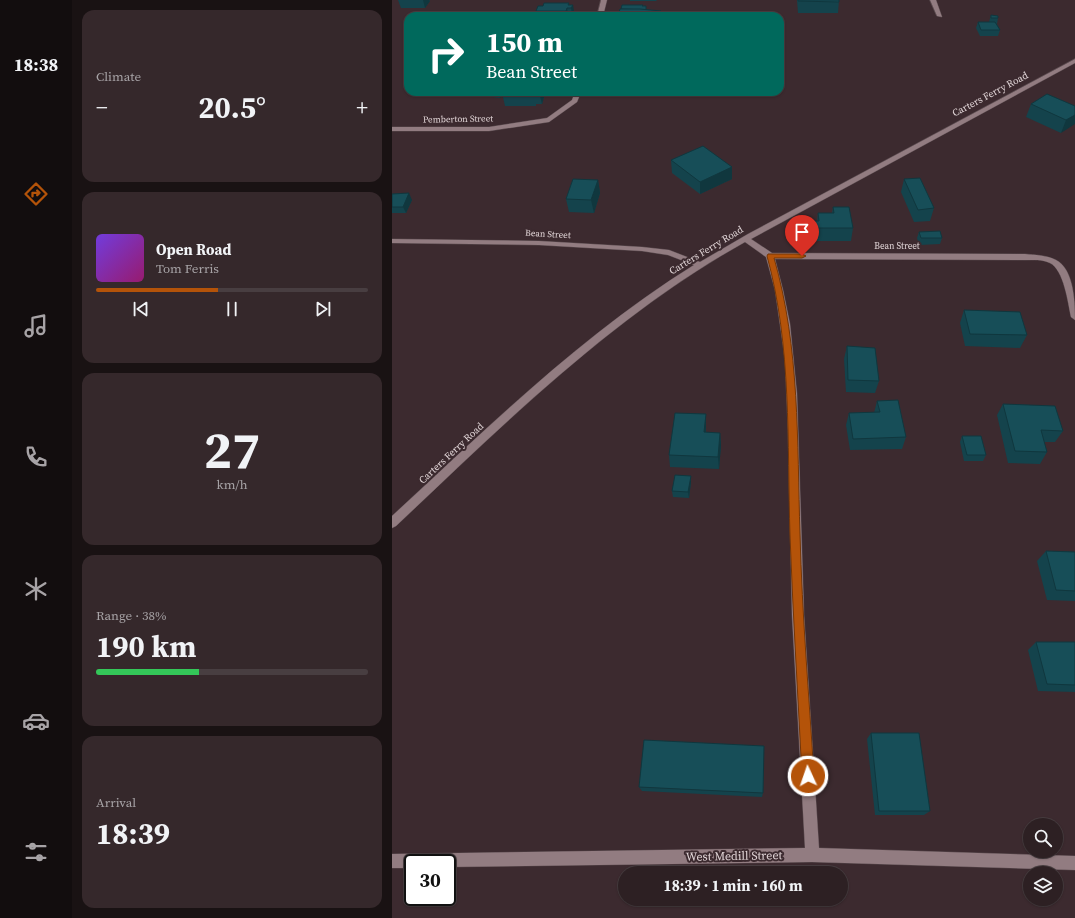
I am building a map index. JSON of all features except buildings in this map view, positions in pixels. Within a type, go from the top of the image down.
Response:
[{"type":"street","points":[[601,12],[604,0]]},
{"type":"street","points":[[933,0],[940,16]]},
{"type":"street","name":"Carters Ferry Road","points":[[392,523],[522,403],[654,295],[746,239],[1075,61]]},
{"type":"street","name":"Pemberton Street","points":[[392,130],[489,129],[549,120],[575,101],[577,96]]},
{"type":"street","points":[[746,239],[770,256],[779,289],[791,379],[795,537],[812,855]]},
{"type":"street","name":"Bean Street","points":[[392,241],[539,243],[642,249],[669,253],[701,265]]},
{"type":"street","name":"Bean Street","points":[[770,256],[1025,257],[1053,261],[1059,265],[1063,273],[1075,316]]},
{"type":"street","name":"West Medill Street","points":[[392,861],[812,855],[1075,863]]},
{"type":"route","points":[[802,256],[770,256],[779,289],[791,379],[795,537],[808,776]]}]
